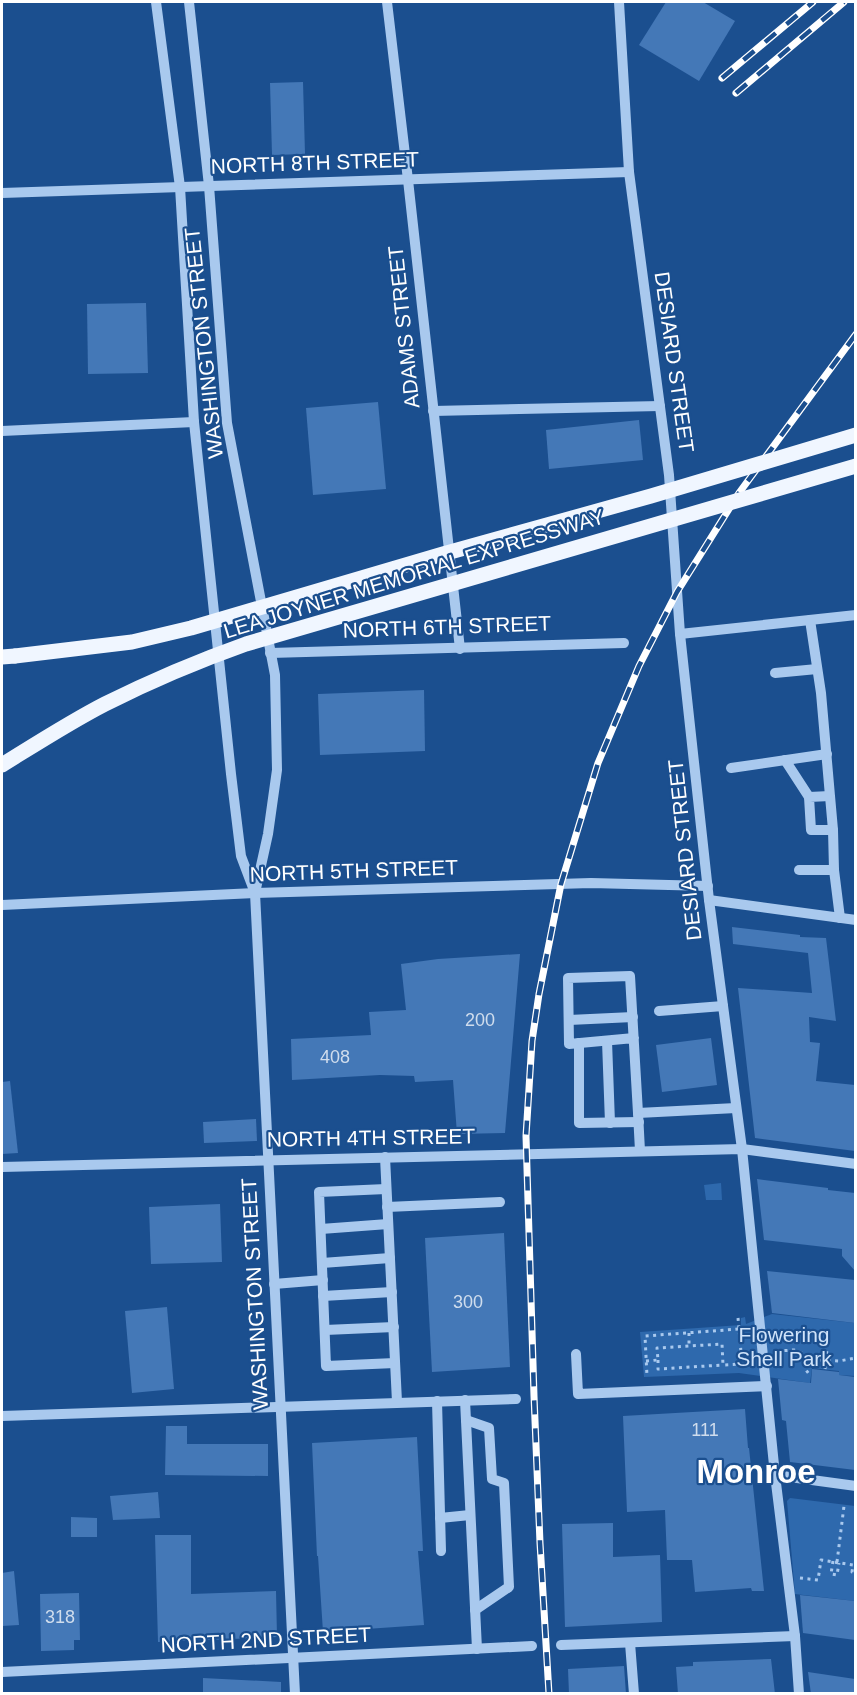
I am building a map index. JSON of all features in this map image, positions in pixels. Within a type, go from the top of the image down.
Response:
[{"type":"main road","name":"LEA JOYNER MEMORIAL EXPRESSWAY","points":[[8,656],[132,642],[191,628],[855,435]]},
{"type":"main road","name":"LEA JOYNER MEMORIAL EXPRESSWAY","points":[[2,765],[104,704],[152,681],[246,644],[855,466]]},
{"type":"street","name":"WASHINGTON STREET","points":[[156,2],[180,188],[194,422],[241,856],[255,893]]},
{"type":"street","name":"WASHINGTON STREET","points":[[189,2],[209,186],[227,423],[275,675],[277,770],[268,834],[255,893],[295,1694]]},
{"type":"street","name":"ADAMS STREET","points":[[387,2],[460,649]]},
{"type":"street","name":"DESIARD STREET","points":[[619,2],[629,172],[669,475],[680,634],[709,900],[742,1149],[775,1475],[795,1636],[799,1694]]},
{"type":"street","name":"NORTH 8TH STREET","points":[[2,194],[629,172]]},
{"type":"street","points":[[433,411],[660,405]]},
{"type":"street","points":[[2,430],[194,422]]},
{"type":"street","points":[[680,634],[854,613]]},
{"type":"street","points":[[810,620],[827,754],[834,870],[840,918]]},
{"type":"street","name":"NORTH 6TH STREET","points":[[270,653],[624,643]]},
{"type":"street","points":[[775,673],[817,669]]},
{"type":"street","points":[[731,768],[827,754]]},
{"type":"street","points":[[784,760],[809,797],[811,830],[833,830]]},
{"type":"street","points":[[809,797],[830,796]]},
{"type":"street","points":[[799,870],[834,870]]},
{"type":"street","name":"NORTH 5TH STREET","points":[[2,905],[255,893],[591,883],[708,886]]},
{"type":"street","points":[[709,900],[855,920]]},
{"type":"street","points":[[634,1038],[569,1044],[568,978],[630,976],[633,1017],[639,1118],[640,1151]]},
{"type":"street","points":[[659,1011],[723,1006]]},
{"type":"street","points":[[569,1020],[633,1017]]},
{"type":"street","points":[[607,1041],[610,1123]]},
{"type":"street","points":[[579,1043],[579,1123],[610,1123],[736,1108]]},
{"type":"street","name":"NORTH 4TH STREET","points":[[2,1167],[742,1149],[855,1164]]},
{"type":"street","points":[[385,1157],[397,1402]]},
{"type":"street","points":[[386,1189],[319,1192],[326,1366],[395,1363]]},
{"type":"street","points":[[387,1207],[500,1202]]},
{"type":"street","points":[[321,1228],[388,1224]]},
{"type":"street","points":[[322,1263],[390,1257]]},
{"type":"street","points":[[274,1284],[323,1280]]},
{"type":"street","points":[[323,1296],[392,1292]]},
{"type":"street","points":[[325,1330],[394,1327]]},
{"type":"street","points":[[576,1353],[578,1394],[767,1386]]},
{"type":"street","points":[[2,1416],[516,1399]]},
{"type":"street","points":[[465,1400],[477,1649]]},
{"type":"street","points":[[437,1401],[441,1551]]},
{"type":"street","points":[[466,1420],[489,1428],[492,1479],[504,1483],[509,1587],[475,1610]]},
{"type":"street","points":[[775,1475],[855,1486]]},
{"type":"street","points":[[440,1518],[470,1515]]},
{"type":"street","points":[[561,1645],[795,1636]]},
{"type":"street","points":[[630,1643],[634,1694]]},
{"type":"street","name":"NORTH 2ND STREET","points":[[2,1672],[532,1646]]},
{"type":"path","points":[[723,1365],[722,1344],[657,1348],[658,1369],[742,1364],[738,1318]]},
{"type":"path","points":[[647,1376],[645,1336],[739,1329]]},
{"type":"path","points":[[689,1333],[689,1346]]},
{"type":"path","points":[[825,1369],[827,1349]]},
{"type":"path","points":[[777,1351],[794,1350],[815,1359],[826,1360],[839,1361],[855,1358]]},
{"type":"path","points":[[809,1356],[806,1370],[809,1374]]},
{"type":"path","points":[[646,1361],[658,1360]]},
{"type":"path","points":[[837,1562],[844,1506]]},
{"type":"path","points":[[795,1577],[818,1580],[821,1560],[853,1564],[852,1572],[855,1572]]},
{"type":"green space","points":[[721,1183],[722,1200],[706,1200],[704,1185]]},
{"type":"green space","name":"Flowering Shell Park","points":[[772,1314],[855,1323],[855,1376],[839,1375],[839,1371],[812,1368],[810,1383],[739,1373],[644,1377],[640,1332],[741,1325],[741,1318],[745,1317],[746,1324]]},
{"type":"green space","points":[[790,1498],[855,1506],[855,1601],[795,1594],[787,1501]]},
{"type":"building","points":[[666,2],[703,2],[735,21],[699,81],[639,45]]},
{"type":"building","points":[[303,82],[305,154],[272,155],[270,83]]},
{"type":"building","points":[[146,303],[148,373],[88,374],[87,304]]},
{"type":"building","points":[[378,402],[386,489],[313,495],[306,408]]},
{"type":"building","points":[[639,420],[643,460],[549,469],[546,430]]},
{"type":"building","points":[[424,690],[425,751],[320,755],[318,694]]},
{"type":"building","points":[[732,927],[800,935],[800,937],[826,938],[836,1021],[809,1017],[810,1042],[820,1043],[816,1081],[855,1085],[855,1151],[755,1138],[738,988],[812,993],[808,953],[733,944]]},
{"type":"building","points":[[520,954],[505,1133],[457,1134],[453,1080],[415,1082],[414,1076],[380,1075],[292,1080],[291,1039],[371,1035],[369,1012],[406,1010],[401,964],[438,959]]},
{"type":"building","points":[[711,1038],[717,1085],[662,1092],[656,1045]]},
{"type":"building","points":[[10,1081],[18,1153],[2,1154],[2,1082]]},
{"type":"building","points":[[256,1119],[257,1141],[204,1143],[203,1122]]},
{"type":"building","points":[[757,1179],[855,1193],[855,1271],[842,1256],[842,1249],[764,1240]]},
{"type":"building","points":[[220,1204],[222,1262],[151,1264],[149,1207]]},
{"type":"building","points":[[504,1233],[510,1367],[432,1372],[425,1238]]},
{"type":"building","points":[[767,1271],[855,1280],[855,1323],[772,1313]]},
{"type":"building","points":[[167,1307],[174,1389],[132,1393],[125,1311]]},
{"type":"building","points":[[812,1369],[839,1372],[839,1375],[855,1377],[855,1470],[790,1462],[786,1421],[782,1420],[778,1379],[811,1383]]},
{"type":"building","points":[[745,1409],[764,1591],[752,1591],[751,1588],[695,1592],[692,1560],[667,1560],[665,1510],[627,1512],[623,1416]]},
{"type":"building","points":[[166,1426],[187,1426],[187,1444],[268,1444],[268,1476],[165,1475]]},
{"type":"building","points":[[417,1437],[423,1551],[418,1551],[424,1625],[323,1632],[312,1443]]},
{"type":"building","points":[[158,1492],[160,1518],[113,1520],[110,1496]]},
{"type":"building","points":[[71,1517],[97,1518],[97,1537],[71,1537]]},
{"type":"building","points":[[613,1523],[613,1557],[660,1555],[662,1622],[565,1627],[562,1524]]},
{"type":"building","points":[[155,1535],[191,1535],[191,1594],[276,1591],[277,1637],[158,1642]]},
{"type":"building","points":[[14,1571],[19,1625],[2,1626],[2,1573]]},
{"type":"building","points":[[79,1593],[80,1640],[74,1640],[74,1650],[41,1651],[40,1594]]},
{"type":"building","points":[[800,1595],[855,1601],[855,1640],[803,1633]]},
{"type":"building","points":[[771,1659],[775,1694],[678,1694],[676,1667],[693,1666],[693,1662]]},
{"type":"building","points":[[624,1666],[626,1694],[569,1694],[568,1669]]},
{"type":"building","points":[[808,1672],[855,1679],[855,1694],[811,1694]]},
{"type":"building","points":[[203,1678],[281,1682],[281,1694],[203,1693]]},
{"type":"railway","points":[[722,78],[813,2]]},
{"type":"railway","points":[[736,93],[844,2]]},
{"type":"railway","points":[[549,1694],[540,1543],[526,1136],[532,1041],[561,884],[598,763],[639,666],[677,592],[739,493],[856,334]]},
{"type":"district","name":"Monroe","points":[[756,1471]]}]
